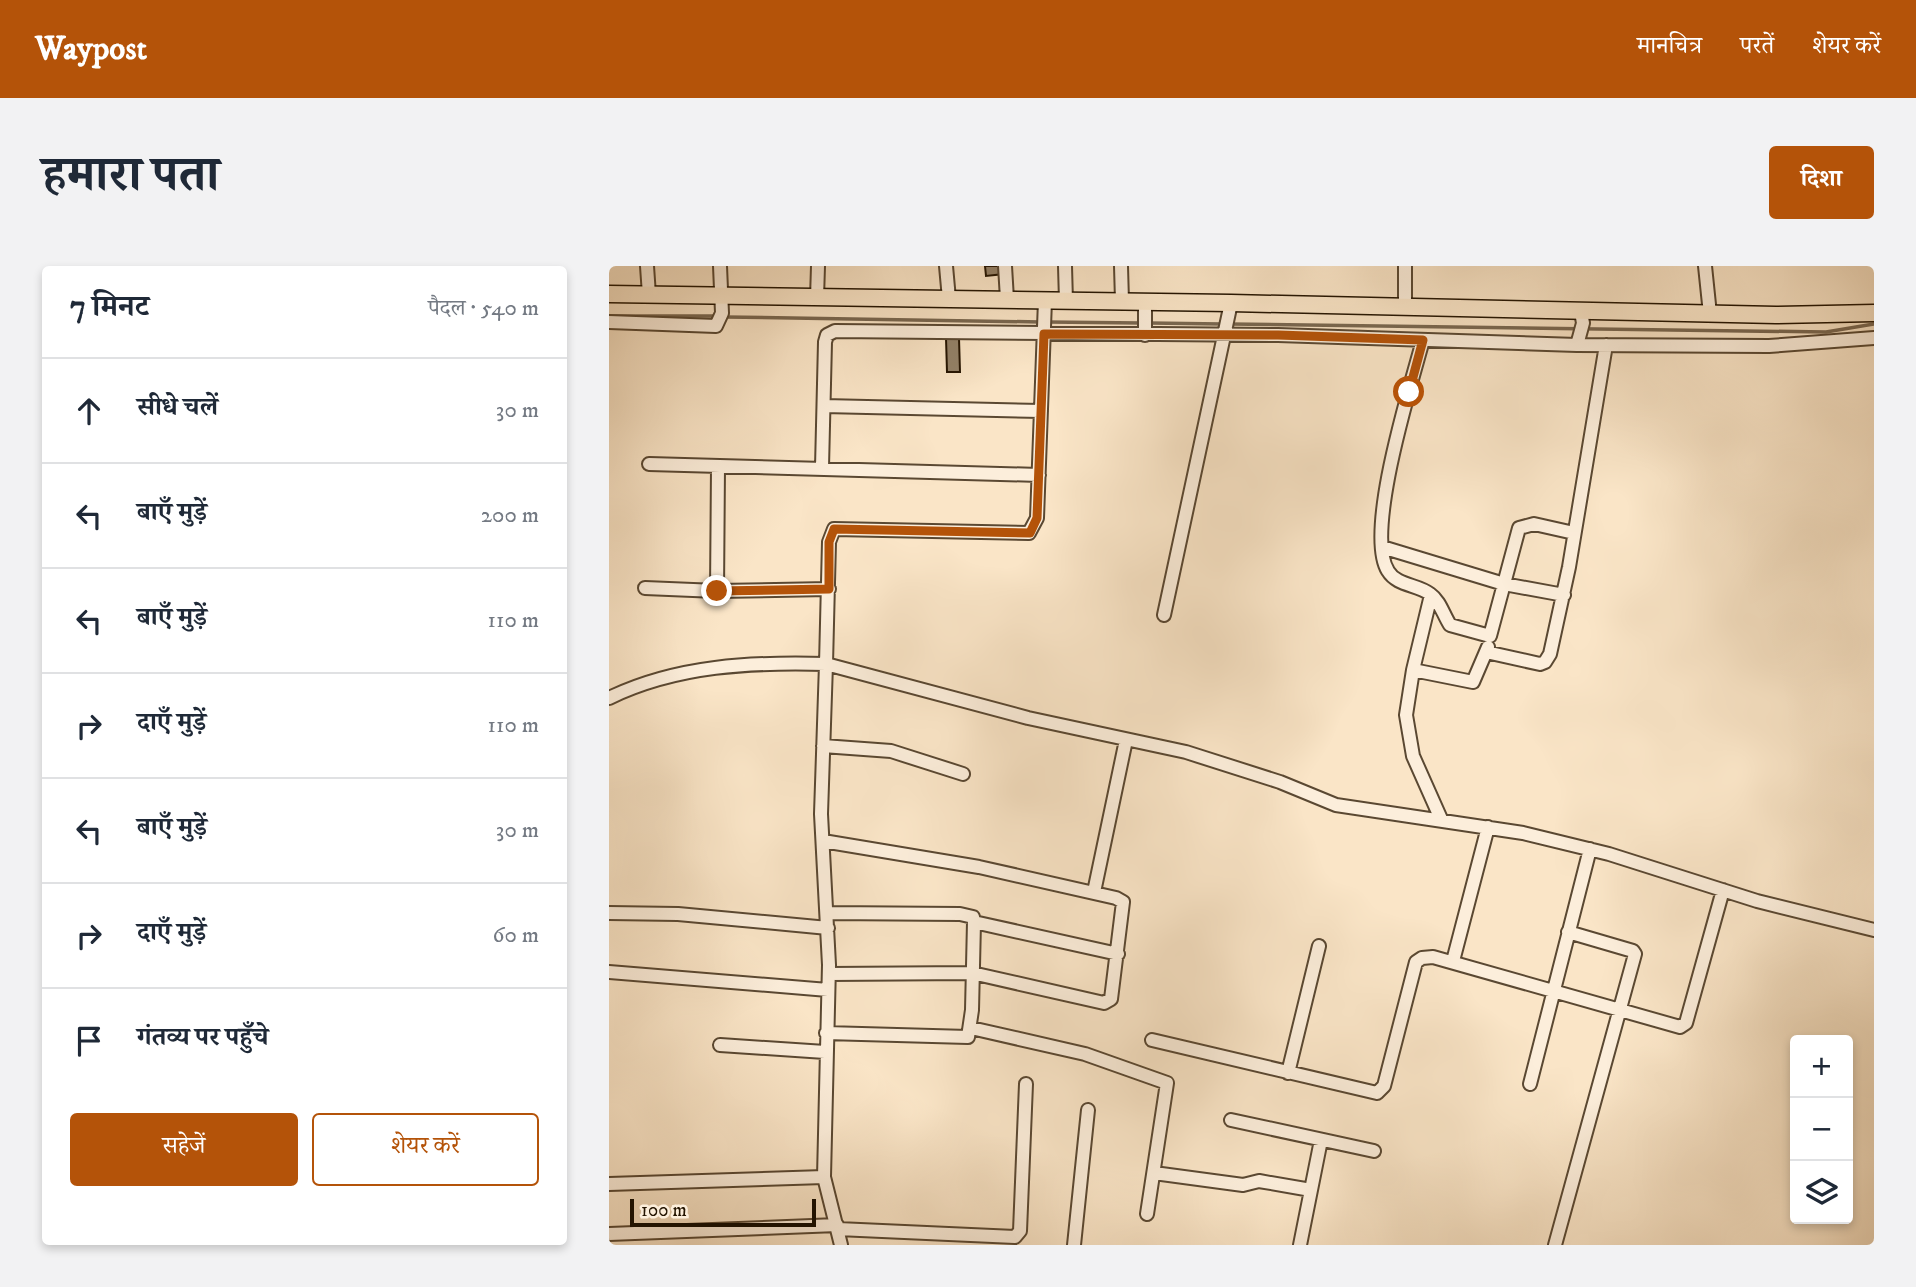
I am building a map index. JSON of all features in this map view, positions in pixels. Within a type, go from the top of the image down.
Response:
[{"type":"main road","points":[[609,294],[649,295],[721,310],[817,298],[1122,301],[1145,320],[1227,321],[1405,307],[1581,329],[1710,314],[1874,313]]},
{"type":"street","points":[[647,266],[649,295]]},
{"type":"street","points":[[609,322],[716,326],[721,310],[720,266]]},
{"type":"street","points":[[817,298],[818,266]]},
{"type":"street","points":[[946,266],[949,299]]},
{"type":"street","points":[[1005,266],[1007,299]]},
{"type":"street","points":[[1065,266],[1066,301]]},
{"type":"street","points":[[1121,266],[1122,301]]},
{"type":"street","points":[[1405,266],[1405,307]]},
{"type":"street","points":[[1705,266],[1710,314]]},
{"type":"street","points":[[841,1245],[824,1177],[829,974],[823,841],[823,746],[829,542],[834,529],[1030,533],[1037,518],[1045,300]]},
{"type":"street","points":[[822,467],[825,342],[830,332],[1044,326],[1145,320],[1227,321],[1423,340],[1581,329],[1606,345],[1769,346],[1874,338]]},
{"type":"street","points":[[1164,615],[1227,321]]},
{"type":"street","points":[[1423,340],[1394,449],[1386,496],[1382,547],[1390,575],[1431,595],[1450,625]]},
{"type":"street","points":[[1486,652],[1545,662],[1557,628],[1564,595],[1606,345]]},
{"type":"street","points":[[824,406],[1041,411]]},
{"type":"street","points":[[649,464],[1039,475]]},
{"type":"street","points":[[717,591],[718,467]]},
{"type":"street","points":[[1413,670],[1473,682],[1486,652],[1519,528],[1534,524],[1574,533]]},
{"type":"street","points":[[1382,547],[1504,584],[1564,595]]},
{"type":"street","points":[[645,588],[717,591],[829,589]]},
{"type":"street","points":[[1431,595],[1413,670],[1406,715],[1413,756],[1441,819]]},
{"type":"street","points":[[1424,618],[1490,636]]},
{"type":"street","points":[[609,698],[666,677],[711,668],[752,662],[826,664],[1028,718],[1186,752],[1280,782],[1336,805],[1488,827],[1590,849],[1723,890],[1874,930]]},
{"type":"street","points":[[1094,892],[1126,740]]},
{"type":"street","points":[[823,746],[891,751],[963,774]]},
{"type":"street","points":[[1454,961],[1488,827]]},
{"type":"street","points":[[823,841],[979,867],[1094,892],[1123,902],[1111,999],[1104,1003],[972,974],[829,974]]},
{"type":"street","points":[[1530,1084],[1590,849]]},
{"type":"street","points":[[1152,1040],[1377,1093],[1384,1086],[1416,962],[1422,958],[1433,957],[1454,961],[1619,1012],[1680,1027],[1686,1023],[1723,890]]},
{"type":"street","points":[[609,913],[678,914],[828,928]]},
{"type":"street","points":[[826,1033],[968,1037],[971,1028],[974,922],[972,917],[960,914],[827,914]]},
{"type":"street","points":[[974,922],[1118,954]]},
{"type":"street","points":[[1555,1245],[1635,958],[1633,951],[1568,932]]},
{"type":"street","points":[[1288,1073],[1319,946]]},
{"type":"street","points":[[609,972],[828,990]]},
{"type":"street","points":[[971,1028],[1084,1054],[1167,1083],[1147,1214]]},
{"type":"street","points":[[720,1045],[825,1052]]},
{"type":"street","points":[[609,1234],[837,1227],[1015,1241],[1020,1231],[1026,1084]]},
{"type":"street","points":[[1074,1245],[1088,1110]]},
{"type":"street","points":[[1231,1120],[1374,1151]]},
{"type":"street","points":[[1300,1245],[1321,1140]]},
{"type":"street","points":[[1154,1172],[1243,1185],[1259,1181],[1311,1190]]},
{"type":"street","points":[[609,1184],[824,1177]]},
{"type":"building","points":[[985,266],[1003,266],[1004,274],[986,276]]},
{"type":"building","points":[[946,338],[959,338],[960,372],[947,372]]},
{"type":"waterway","points":[[609,316],[718,316]]},
{"type":"waterway","points":[[725,317],[1040,322]]},
{"type":"waterway","points":[[1047,322],[1141,323]]},
{"type":"waterway","points":[[1149,323],[1222,324]]},
{"type":"waterway","points":[[1229,324],[1826,332],[1874,324]]},
{"type":"route","points":[[717,591],[829,589],[829,542],[834,529],[1030,533],[1037,518],[1044,334],[1278,335],[1423,340],[1409,392]]}]
